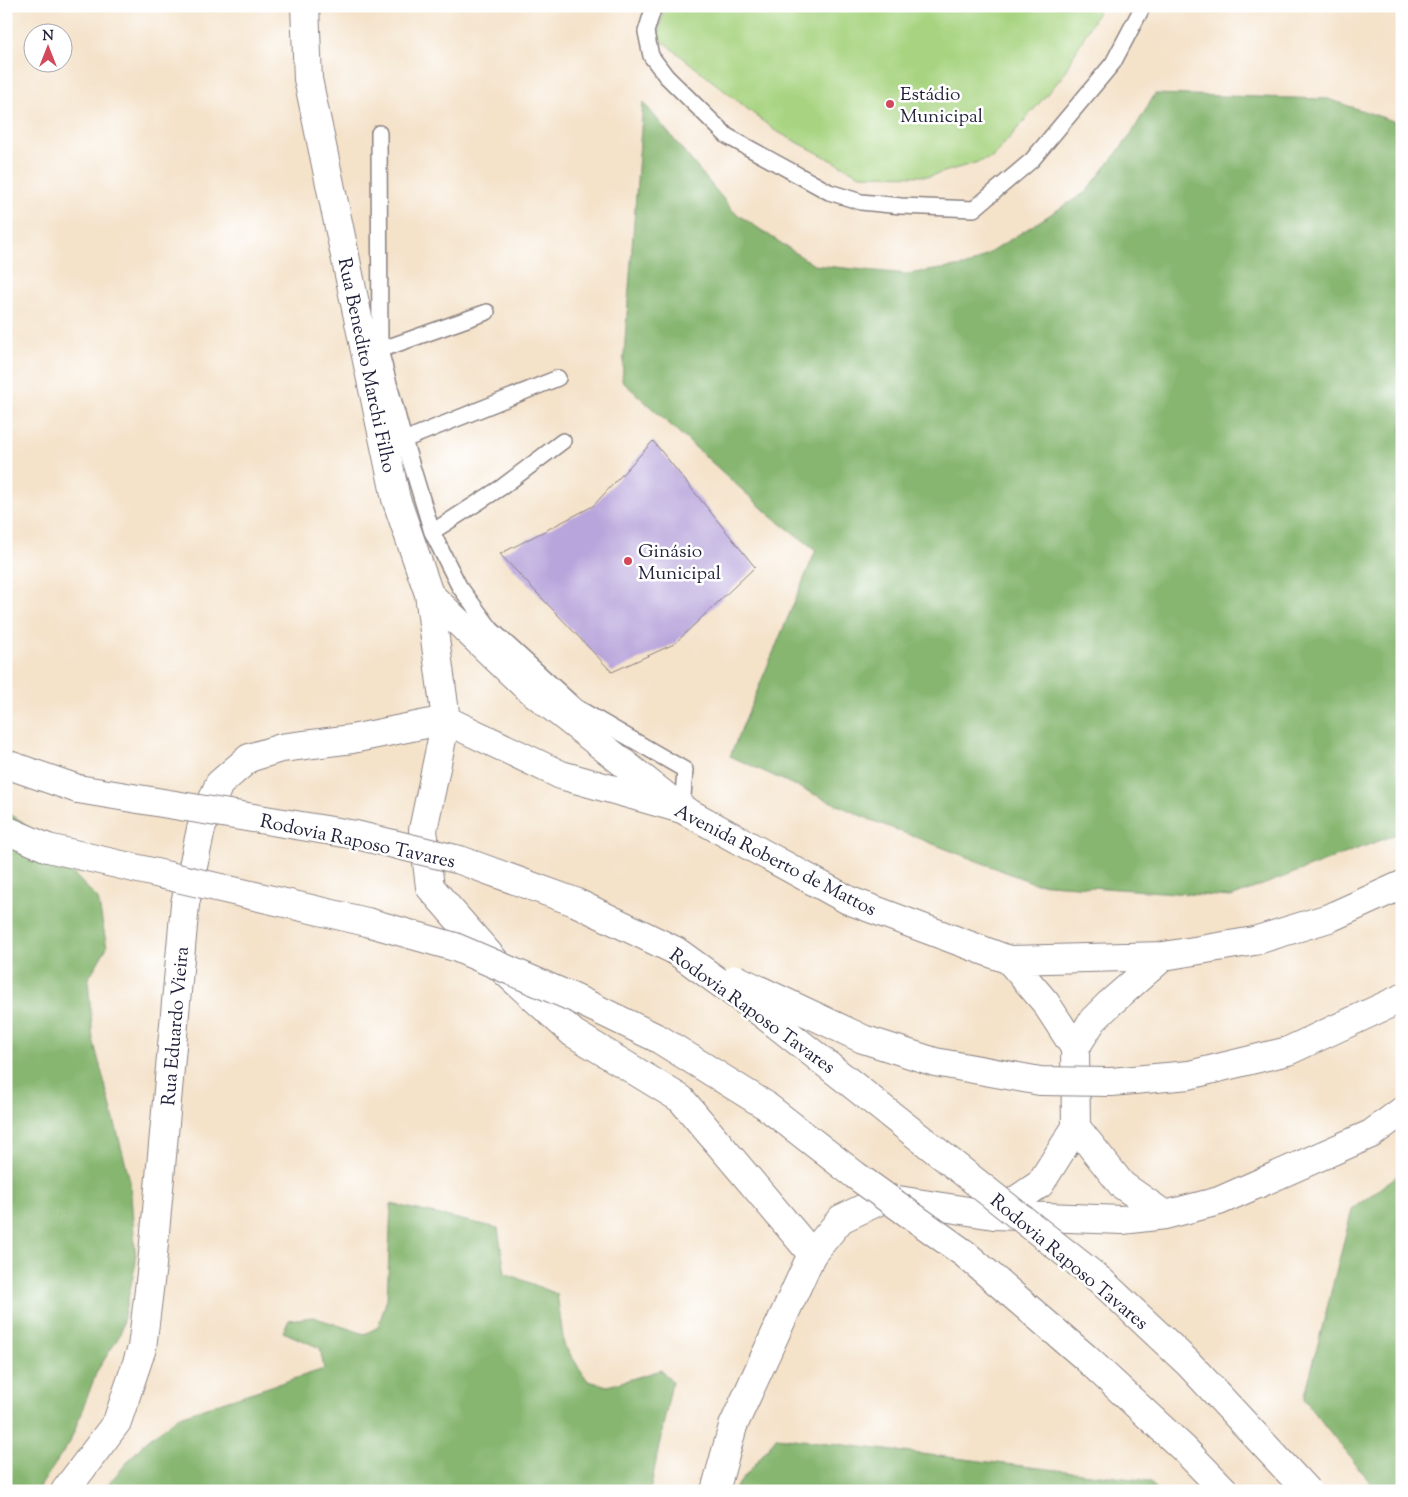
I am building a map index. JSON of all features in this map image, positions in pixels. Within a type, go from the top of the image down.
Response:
[{"type":"main road","name":"Rua Benedito Marchi Filho","points":[[305,6],[308,79],[396,499],[429,594],[446,720],[423,830],[430,886],[500,967],[573,1033],[681,1098],[812,1254]]},
{"type":"main road","points":[[429,594],[523,684],[682,809]]},
{"type":"main road","name":"Avenida Roberto de Mattos","points":[[446,720],[561,776],[682,809],[848,900],[1009,960],[1164,956],[1263,938],[1328,918],[1402,885]]},
{"type":"main road","name":"Rua Eduardo Vieira","points":[[65,1491],[116,1422],[142,1348],[152,1265],[185,904],[201,829],[219,784],[249,758],[281,748],[352,739],[446,720]]},
{"type":"main road","name":"Rodovia Raposo Tavares","points":[[6,764],[78,789],[356,835],[460,860],[575,902],[676,951],[763,1014],[1101,1281],[1188,1363],[1307,1491]]},
{"type":"main road","points":[[6,830],[48,848],[367,922],[455,947],[574,998],[659,1039],[765,1106],[965,1254],[1085,1357],[1184,1449],[1225,1491]]},
{"type":"main road","points":[[676,951],[863,1039],[935,1062],[1040,1081],[1110,1082],[1189,1075],[1288,1051],[1402,998]]},
{"type":"main road","points":[[1075,1048],[1093,1020],[1164,956]]},
{"type":"main road","points":[[994,1216],[1040,1184],[1076,1127],[1075,1048],[1045,1002],[1009,960]]},
{"type":"main road","points":[[715,1491],[733,1426],[812,1254],[841,1219],[885,1198],[994,1216],[1122,1220],[1165,1216],[1219,1201],[1344,1146],[1371,1134],[1402,1111]]},
{"type":"main road","points":[[1076,1127],[1122,1185],[1165,1216]]},
{"type":"lane","points":[[654,6],[646,32],[651,56],[666,76],[727,136],[829,192],[861,202],[901,206],[974,208],[1032,160],[1112,63],[1143,6]]},
{"type":"lane","points":[[379,132],[380,350],[404,440],[432,532],[460,586],[491,629],[576,707],[685,770],[682,809]]},
{"type":"lane","points":[[380,350],[487,312]]},
{"type":"lane","points":[[404,440],[558,378]]},
{"type":"lane","points":[[432,532],[502,487],[563,441]]},
{"type":"green space","name":"Estádio Municipal","points":[[665,6],[1101,6],[1061,78],[992,158],[930,176],[860,175],[774,130],[657,37]]},
{"type":"green space","points":[[1155,94],[1328,99],[1402,124],[1402,832],[1231,897],[1034,883],[871,820],[730,756],[816,550],[771,516],[622,381],[643,102],[734,212],[814,265],[906,274],[970,265],[1086,192],[1130,136]]},
{"type":"green space","points":[[6,812],[23,822],[98,899],[107,947],[88,979],[93,1039],[130,1181],[136,1262],[120,1335],[97,1371],[70,1442],[37,1491],[6,1491]]},
{"type":"green space","points":[[1402,1172],[1402,1491],[1377,1491],[1304,1399],[1352,1209]]},
{"type":"green space","points":[[391,1204],[498,1228],[505,1273],[557,1294],[564,1345],[588,1381],[608,1386],[661,1370],[672,1382],[650,1491],[102,1491],[146,1441],[179,1416],[324,1369],[320,1348],[283,1332],[289,1320],[313,1317],[365,1334],[378,1327],[387,1299]]},
{"type":"green space","points":[[777,1437],[1150,1481],[1156,1491],[733,1491]]},
{"type":"building","name":"Ginásio Municipal","points":[[653,441],[755,567],[674,644],[612,672],[500,554],[593,506]]},
{"type":"place","name":"Estádio Municipal","points":[[890,104]]},
{"type":"place","name":"Ginásio Municipal","points":[[628,561]]}]
